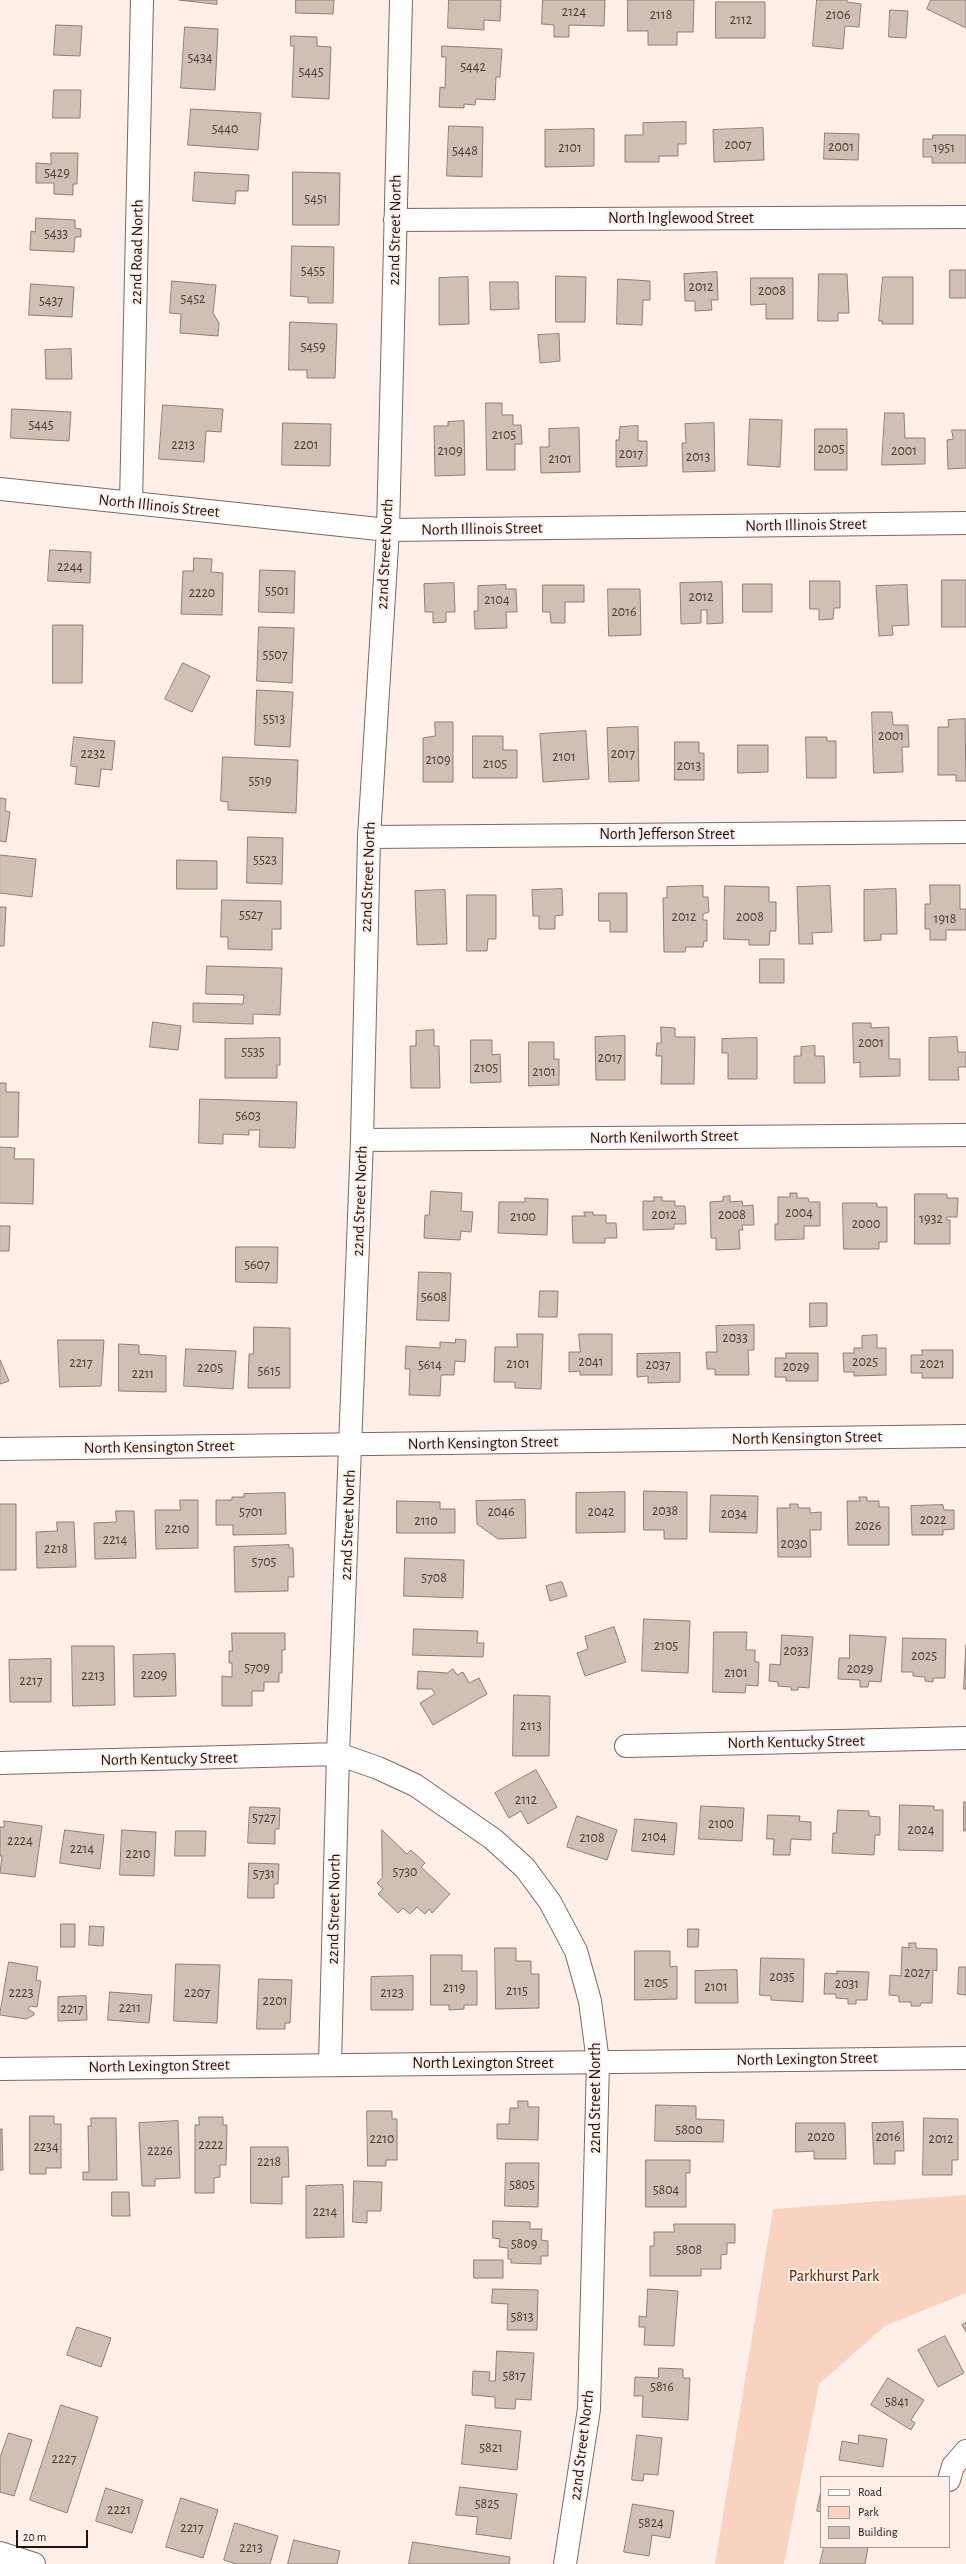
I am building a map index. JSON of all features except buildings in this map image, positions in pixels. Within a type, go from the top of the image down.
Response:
[{"type":"street","name":"22nd Road North","points":[[132,504],[142,0]]},
{"type":"street","name":"22nd Street North","points":[[330,2064],[338,1754],[362,1140],[368,837],[388,530],[401,0]]},
{"type":"street","name":"North Inglewood Street","points":[[396,220],[966,217]]},
{"type":"street","name":"North Illinois Street","points":[[0,489],[388,530],[966,523]]},
{"type":"street","name":"North Jefferson Street","points":[[368,837],[966,832]]},
{"type":"street","name":"North Kenilworth Street","points":[[362,1140],[966,1135]]},
{"type":"street","name":"North Kensington Street","points":[[0,1449],[966,1436]]},
{"type":"street","name":"North Kentucky Street","points":[[626,1746],[966,1738]]},
{"type":"street","name":"22nd Street North","points":[[338,1754],[378,1768],[415,1785],[492,1839],[525,1868],[550,1902],[576,1951],[590,2001],[598,2062],[589,2410],[565,2564]]},
{"type":"street","name":"North Kentucky Street","points":[[0,1763],[338,1754]]},
{"type":"street","name":"North Lexington Street","points":[[0,2068],[966,2058]]},
{"type":"street","points":[[950,2476],[953,2466],[966,2451]]},
{"type":"street","points":[[0,2553],[34,2564]]},
{"type":"green space","name":"Parkhurst Park","points":[[966,2195],[966,2293],[885,2326],[819,2384],[784,2564],[715,2564],[773,2209]]}]
